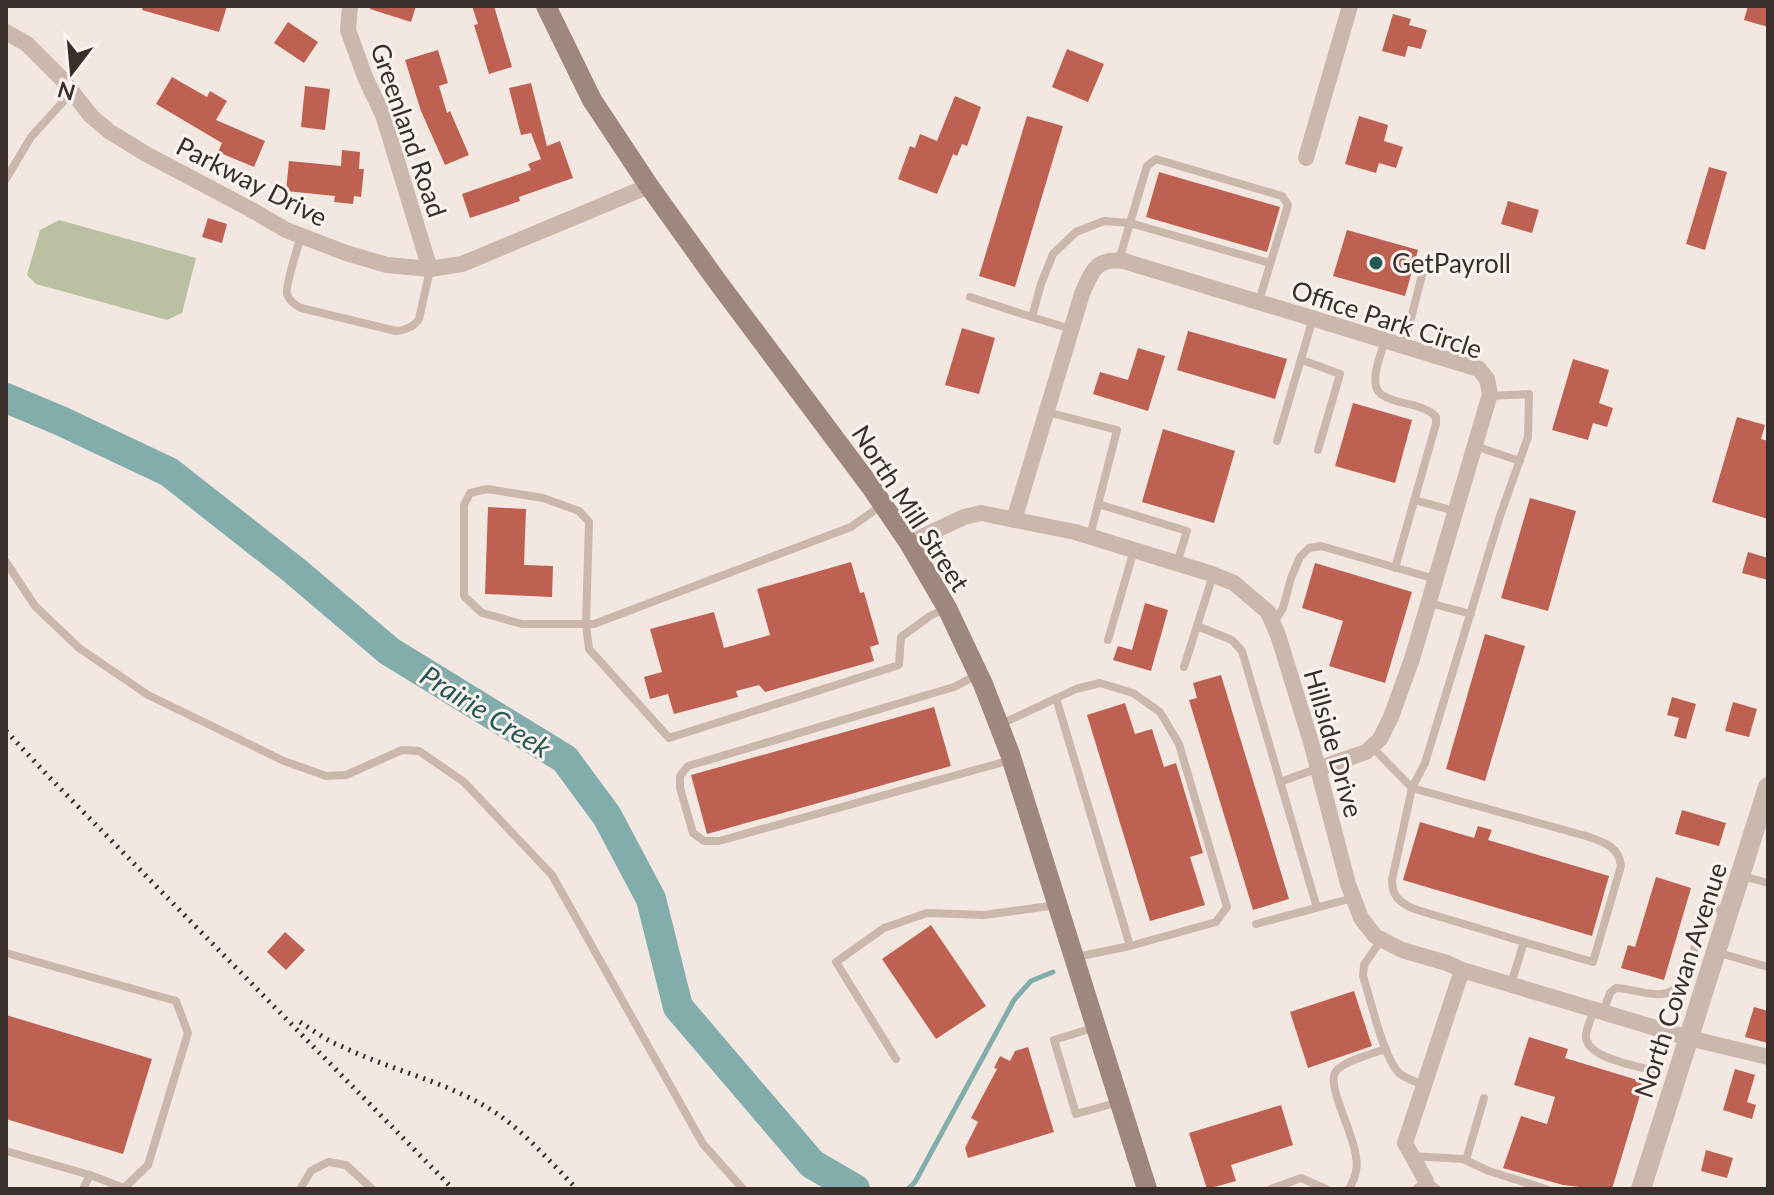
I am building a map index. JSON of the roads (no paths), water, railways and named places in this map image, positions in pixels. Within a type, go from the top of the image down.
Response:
[{"type":"main road","name":"North Mill Street","points":[[546,6],[592,100],[649,186],[883,504],[947,608],[1012,760],[1147,1189]]},
{"type":"street","name":"Greenland Road","points":[[350,6],[348,30],[383,115],[430,269]]},
{"type":"street","points":[[1306,158],[1350,6]]},
{"type":"street","name":"Parkway Drive","points":[[6,32],[27,44],[91,116],[110,132],[286,230],[387,265],[430,269],[462,264],[649,186]]},
{"type":"street","points":[[1014,520],[1082,294],[1094,269],[1110,260],[1119,261]]},
{"type":"street","name":"Office Park Circle","points":[[1119,261],[1479,369],[1487,379],[1490,396],[1412,659],[1391,717],[1380,739],[1372,747]]},
{"type":"street","name":"Hillside Drive","points":[[909,543],[964,517],[981,513],[1090,536],[1234,583],[1268,612],[1278,635],[1307,729],[1348,884],[1361,918],[1381,940]]},
{"type":"street","points":[[1317,769],[1366,752],[1372,747]]},
{"type":"street","name":"North Cowan Avenue","points":[[1642,1189],[1740,875],[1762,828],[1768,787]]},
{"type":"street","points":[[1381,940],[1462,970],[1689,1038],[1768,1057]]},
{"type":"street","points":[[1426,1186],[1405,1143],[1462,970]]},
{"type":"lane","points":[[6,179],[31,137],[72,92]]},
{"type":"lane","points":[[1119,261],[1147,166],[1156,159],[1268,191],[1282,196],[1288,205],[1259,302]]},
{"type":"lane","points":[[1032,317],[1053,254],[1076,232],[1104,221],[1130,223],[1270,263]]},
{"type":"lane","points":[[301,236],[287,294],[301,308],[396,331],[405,330],[419,319],[430,269]]},
{"type":"lane","points":[[1404,346],[1425,263]]},
{"type":"lane","points":[[970,297],[1071,329]]},
{"type":"lane","points":[[1277,441],[1313,318]]},
{"type":"lane","points":[[1385,340],[1375,381],[1378,391],[1384,397],[1424,409],[1436,417],[1395,568]]},
{"type":"lane","points":[[1302,360],[1340,374],[1318,450]]},
{"type":"lane","points":[[1372,747],[1412,788],[1586,836],[1616,850],[1621,866],[1593,962],[1414,909],[1402,903],[1392,890],[1412,788],[1425,763],[1500,516],[1528,437],[1529,394],[1490,396]]},
{"type":"lane","points":[[1047,412],[1117,430],[1090,536]]},
{"type":"lane","points":[[1475,446],[1520,461]]},
{"type":"lane","points":[[883,504],[851,527],[594,624],[586,624],[522,624],[482,613],[464,596],[464,505],[470,493],[487,489],[543,498],[579,511],[589,522],[586,624],[589,649],[669,738],[899,665],[901,637],[947,608]]},
{"type":"lane","points":[[1414,500],[1456,511]]},
{"type":"lane","points":[[1098,504],[1187,531],[1177,563]]},
{"type":"lane","points":[[1273,623],[1283,608],[1300,557],[1309,548],[1321,546],[1436,579]]},
{"type":"lane","points":[[1108,640],[1134,550]]},
{"type":"lane","points":[[6,562],[35,606],[79,648],[148,695],[284,761],[326,776],[346,775],[402,750],[419,751],[464,782],[552,875],[703,1144],[743,1189]]},
{"type":"lane","points":[[1184,667],[1213,575]]},
{"type":"lane","points":[[1429,603],[1471,614]]},
{"type":"lane","points":[[1197,626],[1232,640],[1242,651],[1317,908]]},
{"type":"lane","points":[[978,675],[954,687],[688,766],[680,776],[680,788],[693,833],[704,841],[719,841],[1012,760]]},
{"type":"lane","points":[[999,725],[1076,689],[1100,683],[1133,693],[1160,712],[1179,744],[1227,907],[1216,922],[1130,946],[1074,957]]},
{"type":"lane","points":[[1056,698],[1130,946]]},
{"type":"lane","points":[[1280,782],[1317,769]]},
{"type":"lane","points":[[1740,875],[1768,883]]},
{"type":"lane","points":[[1256,924],[1353,898]]},
{"type":"lane","points":[[896,1059],[836,962],[884,928],[927,913],[984,915],[1058,905]]},
{"type":"lane","points":[[1655,1071],[1595,1052],[1586,1037],[1598,1010],[1616,988],[1660,995],[1671,993],[1686,977],[1705,913],[1712,907],[1728,913]]},
{"type":"lane","points":[[1381,940],[1364,965],[1363,976],[1386,1049],[1397,1071],[1424,1085]]},
{"type":"lane","points":[[1511,984],[1524,942]]},
{"type":"lane","points":[[1716,952],[1768,967]]},
{"type":"lane","points":[[6,953],[176,1001],[188,1033],[148,1165],[124,1188],[6,1151]]},
{"type":"lane","points":[[1096,1027],[1054,1040],[1076,1114],[1120,1102]]},
{"type":"lane","points":[[1349,1189],[1357,1170],[1355,1144],[1334,1086],[1335,1073],[1341,1066],[1386,1049]]},
{"type":"lane","points":[[1466,1160],[1484,1098]]},
{"type":"lane","points":[[1412,1156],[1466,1160],[1489,1171],[1546,1189]]},
{"type":"lane","points":[[300,1189],[311,1171],[328,1162],[346,1165],[372,1189]]},
{"type":"lane","points":[[83,1189],[90,1175]]},
{"type":"lane","points":[[1271,1189],[1301,1178],[1326,1189]]},
{"type":"waterway","name":"Prairie Creek","points":[[6,398],[169,472],[295,571],[389,651],[565,759],[607,816],[651,899],[678,1007],[812,1164],[855,1189]]},
{"type":"waterway","points":[[908,1189],[915,1182],[1014,1000],[1031,981],[1053,972]]},
{"type":"railway","points":[[6,731],[453,1189]]},
{"type":"railway","points":[[300,1022],[337,1045],[478,1102],[528,1139],[577,1189]]},
{"type":"place","name":"GetPayroll","points":[[1376,263]]}]
